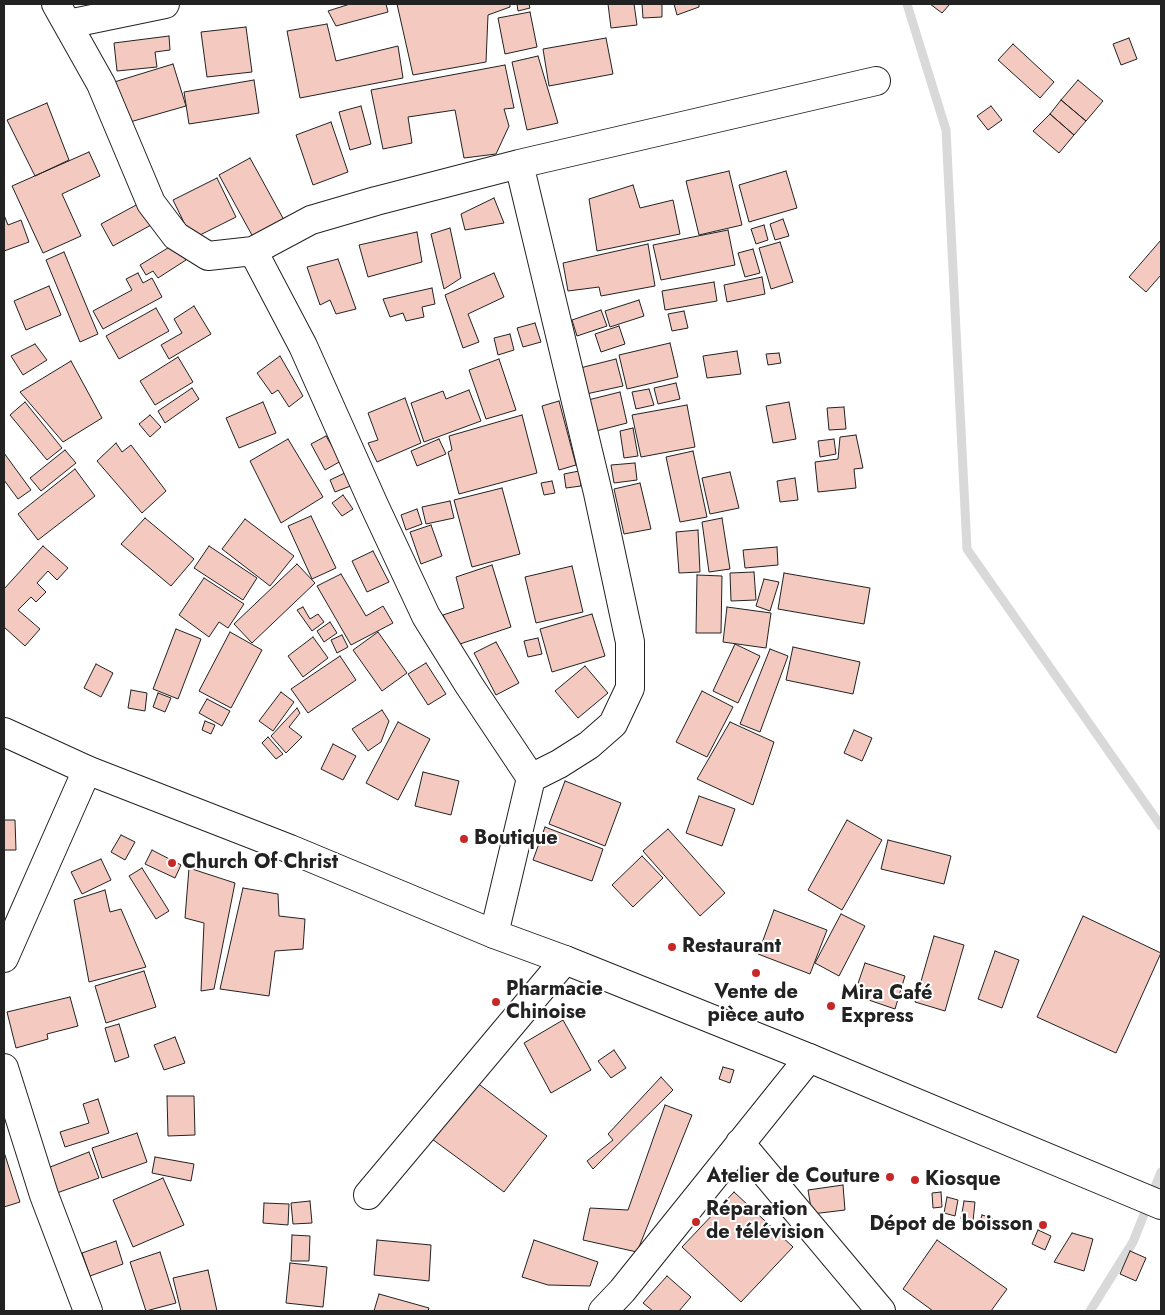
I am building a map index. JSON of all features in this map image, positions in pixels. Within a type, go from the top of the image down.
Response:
[{"type":"street","points":[[165,4],[62,14],[101,84],[151,203],[176,236],[208,256],[253,251],[311,220],[376,201],[519,164],[876,81]]},
{"type":"street","points":[[519,164],[598,493],[630,642],[630,688],[613,724],[589,745],[532,778]]},
{"type":"street","points":[[253,251],[303,346],[426,616],[468,685],[532,778],[494,934]]},
{"type":"street","points":[[4,732],[88,770],[290,849],[494,934],[565,960],[809,1058],[1161,1205]]},
{"type":"street","points":[[4,958],[88,770]]},
{"type":"street","points":[[368,1194],[565,960]]},
{"type":"street","points":[[603,1311],[809,1058]]},
{"type":"street","points":[[4,1068],[44,1195],[88,1311]]},
{"type":"street","points":[[740,1143],[881,1311]]},
{"type":"building","points":[[350,4],[386,4],[388,12],[336,26],[328,11]]},
{"type":"building","points":[[397,4],[510,4],[510,7],[488,15],[486,62],[413,75]]},
{"type":"building","points":[[517,4],[529,4],[530,8],[518,11]]},
{"type":"building","points":[[608,4],[634,4],[637,25],[611,28]]},
{"type":"building","points":[[642,4],[662,4],[662,17],[643,18]]},
{"type":"building","points":[[674,4],[699,4],[699,7],[677,15]]},
{"type":"building","points":[[930,4],[950,4],[942,13]]},
{"type":"building","points":[[530,12],[537,47],[505,54],[498,18]]},
{"type":"building","points":[[327,24],[336,61],[398,46],[403,78],[300,98],[287,31]]},
{"type":"building","points":[[246,27],[252,72],[207,77],[201,32]]},
{"type":"building","points":[[169,36],[170,50],[155,52],[157,67],[117,71],[114,43]]},
{"type":"building","points":[[606,38],[613,74],[549,86],[543,49]]},
{"type":"building","points":[[1129,38],[1137,59],[1121,65],[1113,44]]},
{"type":"building","points":[[1013,44],[1054,82],[1040,98],[998,60]]},
{"type":"building","points":[[538,56],[558,123],[527,130],[512,62]]},
{"type":"building","points":[[173,64],[186,106],[123,124],[111,83]]},
{"type":"building","points":[[505,65],[514,108],[504,109],[509,126],[496,154],[464,158],[455,110],[408,117],[412,143],[383,149],[371,90]]},
{"type":"building","points":[[254,80],[259,113],[189,124],[184,92]]},
{"type":"building","points":[[1078,80],[1103,101],[1086,121],[1061,100]]},
{"type":"building","points":[[1061,100],[1086,121],[1074,135],[1050,114]]},
{"type":"building","points":[[47,103],[69,160],[35,176],[7,120]]},
{"type":"building","points":[[361,106],[371,144],[350,150],[339,112]]},
{"type":"building","points":[[991,106],[1002,120],[988,130],[977,116]]},
{"type":"building","points":[[1050,114],[1074,135],[1059,153],[1033,131]]},
{"type":"building","points":[[331,122],[348,172],[313,185],[296,135]]},
{"type":"building","points":[[89,152],[100,176],[62,194],[81,236],[43,253],[12,186]]},
{"type":"building","points":[[250,158],[284,220],[253,237],[219,175]]},
{"type":"building","points":[[729,171],[742,225],[699,235],[686,181]]},
{"type":"building","points":[[786,171],[797,208],[749,222],[739,185]]},
{"type":"building","points":[[217,178],[236,217],[192,239],[173,200]]},
{"type":"building","points":[[633,185],[640,208],[673,200],[680,234],[597,251],[589,199]]},
{"type":"building","points":[[494,198],[504,223],[465,230],[461,214]]},
{"type":"building","points":[[138,204],[151,225],[113,246],[101,224]]},
{"type":"building","points":[[4,215],[8,225],[21,220],[29,242],[4,251]]},
{"type":"building","points":[[783,219],[789,236],[775,240],[770,224]]},
{"type":"building","points":[[764,225],[768,240],[756,244],[751,229]]},
{"type":"building","points":[[450,228],[461,278],[444,289],[431,234]]},
{"type":"building","points":[[728,230],[735,265],[661,280],[653,245]]},
{"type":"building","points":[[417,232],[422,262],[368,277],[359,245]]},
{"type":"building","points":[[1161,240],[1161,275],[1146,292],[1129,277]]},
{"type":"building","points":[[780,242],[793,282],[771,289],[759,248]]},
{"type":"building","points":[[176,243],[186,260],[158,278],[153,271],[146,275],[140,265]]},
{"type":"building","points":[[648,244],[655,286],[601,296],[599,287],[568,291],[563,263]]},
{"type":"building","points":[[753,249],[760,273],[745,277],[738,253]]},
{"type":"building","points":[[64,252],[98,334],[80,342],[46,260]]},
{"type":"building","points":[[338,259],[356,309],[336,314],[330,300],[320,305],[307,267]]},
{"type":"building","points":[[138,273],[143,283],[152,278],[162,297],[103,329],[93,311],[132,290],[126,279]]},
{"type":"building","points":[[494,273],[504,297],[468,314],[479,342],[463,348],[445,295]]},
{"type":"building","points":[[762,277],[765,294],[727,302],[724,285]]},
{"type":"building","points":[[714,282],[717,301],[665,310],[662,291]]},
{"type":"building","points":[[49,286],[61,315],[26,330],[14,301]]},
{"type":"building","points":[[432,288],[435,304],[422,307],[424,317],[406,321],[403,313],[390,317],[383,299]]},
{"type":"building","points":[[639,300],[644,316],[610,327],[605,311]]},
{"type":"building","points":[[194,306],[211,334],[169,359],[161,345],[182,333],[174,319]]},
{"type":"building","points":[[156,308],[169,331],[119,359],[106,336]]},
{"type":"building","points":[[601,310],[607,326],[577,336],[572,320]]},
{"type":"building","points":[[684,311],[688,328],[672,331],[668,314]]},
{"type":"building","points":[[535,323],[541,342],[523,347],[517,328]]},
{"type":"building","points":[[619,326],[625,344],[601,352],[595,334]]},
{"type":"building","points":[[510,334],[514,350],[498,355],[494,338]]},
{"type":"building","points":[[670,343],[678,377],[627,389],[619,355]]},
{"type":"building","points":[[35,344],[47,360],[23,375],[11,356]]},
{"type":"building","points":[[737,351],[741,374],[707,378],[703,356]]},
{"type":"building","points":[[779,353],[781,363],[768,365],[766,354]]},
{"type":"building","points":[[280,356],[303,396],[289,407],[278,390],[272,394],[257,373]]},
{"type":"building","points":[[178,357],[193,382],[155,405],[140,381]]},
{"type":"building","points":[[499,359],[516,410],[486,419],[469,370]]},
{"type":"building","points":[[616,359],[623,386],[586,394],[580,368]]},
{"type":"building","points":[[71,361],[102,418],[63,442],[20,392]]},
{"type":"building","points":[[676,383],[680,399],[658,404],[654,388]]},
{"type":"building","points":[[192,388],[199,399],[165,423],[158,411]]},
{"type":"building","points":[[649,389],[654,405],[636,409],[632,392]]},
{"type":"building","points":[[469,390],[481,421],[424,442],[411,403],[443,391],[446,399]]},
{"type":"building","points":[[620,392],[627,423],[596,431],[588,400]]},
{"type":"building","points":[[405,398],[421,443],[377,462],[368,443],[378,440],[368,413]]},
{"type":"building","points":[[559,401],[576,465],[559,470],[542,406]]},
{"type":"building","points":[[25,402],[62,448],[47,460],[10,415]]},
{"type":"building","points":[[263,402],[276,433],[239,448],[226,418]]},
{"type":"building","points":[[789,402],[796,439],[773,443],[766,406]]},
{"type":"building","points":[[687,405],[695,447],[641,457],[632,415]]},
{"type":"building","points":[[844,407],[846,429],[829,430],[827,408]]},
{"type":"building","points":[[150,415],[161,427],[150,437],[139,424]]},
{"type":"building","points":[[522,415],[537,473],[459,494],[448,452],[452,450],[449,436]]},
{"type":"building","points":[[633,428],[638,456],[624,458],[620,431]]},
{"type":"building","points":[[856,435],[863,468],[854,469],[856,488],[818,492],[815,462],[838,459],[840,437]]},
{"type":"building","points":[[326,436],[341,461],[325,470],[311,444]]},
{"type":"building","points":[[288,439],[323,497],[281,523],[250,461]]},
{"type":"building","points":[[439,439],[446,454],[417,466],[411,451]]},
{"type":"building","points":[[834,439],[836,454],[820,457],[818,441]]},
{"type":"building","points":[[116,443],[122,452],[131,445],[166,491],[142,513],[97,461]]},
{"type":"building","points":[[65,450],[76,463],[41,491],[30,478]]},
{"type":"building","points":[[693,451],[707,517],[680,522],[666,457]]},
{"type":"building","points":[[4,453],[31,490],[18,499],[4,480]]},
{"type":"building","points":[[635,463],[637,480],[614,483],[611,465]]},
{"type":"building","points":[[75,469],[95,496],[38,540],[18,514]]},
{"type":"building","points":[[579,471],[581,486],[566,488],[564,474]]},
{"type":"building","points":[[347,472],[353,485],[335,492],[330,480]]},
{"type":"building","points":[[730,472],[739,508],[710,514],[702,478]]},
{"type":"building","points":[[795,478],[798,500],[780,502],[777,481]]},
{"type":"building","points":[[552,481],[555,493],[544,495],[541,483]]},
{"type":"building","points":[[640,483],[651,529],[624,534],[614,489]]},
{"type":"building","points":[[502,488],[520,554],[472,567],[454,500]]},
{"type":"building","points":[[343,495],[353,509],[342,516],[332,503]]},
{"type":"building","points":[[450,501],[454,518],[426,524],[422,507]]},
{"type":"building","points":[[417,509],[422,524],[406,530],[401,515]]},
{"type":"building","points":[[311,516],[336,568],[312,579],[288,526]]},
{"type":"building","points":[[145,518],[194,559],[171,586],[121,544]]},
{"type":"building","points":[[722,518],[730,569],[709,572],[702,522]]},
{"type":"building","points":[[245,519],[294,556],[270,586],[222,549]]},
{"type":"building","points":[[431,525],[442,556],[421,564],[410,532]]},
{"type":"building","points":[[698,530],[700,572],[679,573],[676,532]]},
{"type":"building","points":[[43,546],[68,568],[57,580],[48,571],[37,583],[46,592],[36,602],[31,597],[18,610],[40,629],[25,646],[4,627],[4,589]]},
{"type":"building","points":[[209,546],[257,578],[243,600],[194,568]]},
{"type":"building","points":[[777,547],[778,565],[745,568],[743,550]]},
{"type":"building","points":[[373,551],[389,582],[367,592],[352,561]]},
{"type":"building","points":[[297,564],[315,583],[252,643],[234,624]]},
{"type":"building","points":[[492,565],[511,627],[457,645],[443,615],[464,608],[456,577]]},
{"type":"building","points":[[572,566],[583,612],[536,623],[525,577]]},
{"type":"building","points":[[754,572],[756,600],[731,601],[730,573]]},
{"type":"building","points":[[784,573],[870,588],[864,624],[778,609]]},
{"type":"building","points":[[341,574],[366,616],[383,606],[393,623],[351,645],[317,586]]},
{"type":"building","points":[[697,575],[722,576],[721,633],[696,633]]},
{"type":"building","points":[[204,578],[244,604],[228,628],[219,622],[209,637],[179,615]]},
{"type":"building","points":[[764,579],[779,582],[770,611],[756,606]]},
{"type":"building","points":[[303,607],[310,619],[318,614],[324,622],[312,631],[297,610]]},
{"type":"building","points":[[727,607],[771,613],[766,648],[723,642]]},
{"type":"building","points":[[592,614],[605,656],[552,672],[540,629]]},
{"type":"building","points":[[330,622],[337,633],[324,642],[317,631]]},
{"type":"building","points":[[176,629],[201,639],[178,699],[153,689]]},
{"type":"building","points":[[230,632],[262,650],[231,708],[199,691]]},
{"type":"building","points":[[378,632],[407,673],[382,691],[353,650]]},
{"type":"building","points":[[342,635],[348,647],[337,653],[331,640]]},
{"type":"building","points":[[313,637],[328,658],[303,677],[288,656]]},
{"type":"building","points":[[538,638],[542,654],[528,657],[524,641]]},
{"type":"building","points":[[496,642],[519,683],[496,695],[474,653]]},
{"type":"building","points":[[735,644],[760,656],[738,703],[713,691]]},
{"type":"building","points":[[793,647],[860,662],[853,694],[786,680]]},
{"type":"building","points":[[770,649],[788,656],[760,732],[740,724]]},
{"type":"building","points":[[340,656],[356,680],[308,713],[291,689]]},
{"type":"building","points":[[426,663],[446,694],[428,705],[408,674]]},
{"type":"building","points":[[96,664],[113,673],[101,697],[84,688]]},
{"type":"building","points":[[585,666],[608,693],[578,718],[555,691]]},
{"type":"building","points":[[131,690],[147,693],[145,711],[128,708]]},
{"type":"building","points":[[702,691],[733,707],[707,757],[676,742]]},
{"type":"building","points":[[281,692],[294,702],[273,731],[259,721]]},
{"type":"building","points":[[158,693],[171,698],[165,712],[153,707]]},
{"type":"building","points":[[207,699],[230,711],[222,726],[199,713]]},
{"type":"building","points":[[297,708],[300,713],[289,727],[302,737],[286,753],[271,736]]},
{"type":"building","points":[[382,710],[389,721],[381,742],[368,751],[352,729]]},
{"type":"building","points":[[205,721],[215,725],[211,734],[202,730]]},
{"type":"building","points":[[398,722],[430,739],[398,800],[366,783]]},
{"type":"building","points":[[730,722],[774,742],[753,805],[697,779]]},
{"type":"building","points":[[854,730],[872,738],[862,761],[844,753]]},
{"type":"building","points":[[268,737],[283,754],[276,759],[262,743]]},
{"type":"building","points":[[333,744],[356,756],[343,780],[321,769]]},
{"type":"building","points":[[423,772],[459,781],[451,815],[415,806]]},
{"type":"building","points":[[565,781],[621,803],[605,846],[549,824]]},
{"type":"building","points":[[699,796],[735,809],[722,846],[686,833]]},
{"type":"building","points":[[4,820],[15,820],[16,850],[4,850]]},
{"type":"building","points":[[847,820],[882,840],[842,910],[808,890]]},
{"type":"building","points":[[545,827],[603,849],[592,881],[533,860]]},
{"type":"building","points":[[668,829],[725,893],[700,916],[643,851]]},
{"type":"building","points":[[121,835],[135,842],[125,860],[111,852]]},
{"type":"building","points":[[888,840],[951,856],[944,884],[881,869]]},
{"type":"building","points":[[152,850],[181,865],[175,878],[145,864]]},
{"type":"building","points":[[642,856],[663,878],[633,907],[612,885]]},
{"type":"building","points":[[101,859],[111,880],[82,894],[71,872]]},
{"type":"building","points":[[142,868],[169,911],[156,919],[129,876]]},
{"type":"building","points":[[189,868],[235,883],[214,989],[201,991],[204,923],[185,918]]},
{"type":"building","points":[[243,888],[278,894],[279,916],[305,919],[303,949],[275,951],[269,996],[220,989]]},
{"type":"building","points":[[105,890],[110,912],[121,909],[146,967],[89,982],[74,900]]},
{"type":"building","points":[[774,910],[827,930],[810,974],[758,954]]},
{"type":"building","points":[[841,914],[865,926],[839,976],[815,963]]},
{"type":"building","points":[[1083,916],[1161,953],[1116,1053],[1037,1017]]},
{"type":"building","points":[[934,936],[964,945],[945,1011],[915,1002]]},
{"type":"building","points":[[995,951],[1019,960],[1002,1008],[978,999]]},
{"type":"building","points":[[865,963],[905,976],[895,1009],[854,995]]},
{"type":"building","points":[[144,971],[156,1007],[106,1023],[95,986]]},
{"type":"building","points":[[70,997],[78,1026],[47,1034],[48,1039],[16,1048],[7,1012]]},
{"type":"building","points":[[563,1020],[591,1070],[551,1093],[524,1043]]},
{"type":"building","points":[[119,1024],[129,1057],[115,1062],[105,1028]]},
{"type":"building","points":[[175,1037],[185,1063],[164,1070],[154,1045]]},
{"type":"building","points":[[614,1050],[626,1068],[611,1078],[598,1061]]},
{"type":"building","points":[[723,1067],[734,1070],[730,1083],[719,1079]]},
{"type":"building","points":[[661,1077],[673,1090],[593,1169],[587,1161],[613,1140],[608,1134]]},
{"type":"building","points":[[476,1082],[547,1136],[504,1192],[432,1139]]},
{"type":"building","points":[[167,1096],[194,1096],[195,1135],[168,1136]]},
{"type":"building","points":[[98,1099],[109,1133],[65,1147],[60,1132],[89,1123],[83,1104]]},
{"type":"building","points":[[665,1105],[692,1115],[637,1252],[583,1240],[590,1208],[628,1210]]},
{"type":"building","points":[[137,1133],[147,1162],[102,1178],[92,1148]]},
{"type":"building","points":[[4,1152],[20,1202],[4,1207]]},
{"type":"building","points":[[89,1152],[99,1178],[54,1194],[45,1169]]},
{"type":"building","points":[[155,1157],[194,1164],[191,1181],[152,1173]]},
{"type":"building","points":[[163,1178],[184,1225],[133,1247],[113,1200]]},
{"type":"building","points":[[843,1185],[845,1210],[812,1214],[808,1190]]},
{"type":"building","points":[[734,1192],[793,1247],[741,1302],[682,1247]]},
{"type":"building","points":[[941,1192],[942,1207],[933,1208],[932,1193]]},
{"type":"building","points":[[947,1197],[958,1200],[955,1216],[944,1213]]},
{"type":"building","points":[[310,1201],[312,1223],[293,1224],[291,1203]]},
{"type":"building","points":[[964,1201],[975,1202],[973,1221],[961,1219]]},
{"type":"building","points":[[264,1203],[289,1204],[288,1225],[263,1223]]},
{"type":"building","points":[[982,1215],[992,1218],[990,1226],[979,1225]]},
{"type":"building","points":[[1038,1230],[1051,1236],[1045,1250],[1032,1244]]},
{"type":"building","points":[[1072,1233],[1093,1239],[1084,1271],[1054,1262]]},
{"type":"building","points":[[292,1235],[310,1236],[309,1261],[291,1261]]},
{"type":"building","points":[[377,1240],[431,1245],[429,1281],[374,1275]]},
{"type":"building","points":[[534,1240],[598,1262],[590,1286],[548,1285],[522,1277]]},
{"type":"building","points":[[937,1240],[1007,1289],[991,1311],[933,1311],[903,1289]]},
{"type":"building","points":[[116,1241],[123,1264],[90,1276],[82,1253]]},
{"type":"building","points":[[1130,1251],[1146,1258],[1136,1281],[1120,1274]]},
{"type":"building","points":[[160,1252],[176,1303],[146,1311],[130,1262]]},
{"type":"building","points":[[290,1263],[327,1267],[323,1307],[286,1303]]},
{"type":"building","points":[[208,1270],[217,1311],[181,1311],[173,1278]]},
{"type":"building","points":[[667,1276],[691,1297],[679,1311],[653,1311],[643,1303]]},
{"type":"building","points":[[379,1294],[429,1308],[428,1311],[374,1311]]},
{"type":"waterway","points":[[907,4],[946,130],[967,549],[1161,826]]},
{"type":"waterway","points":[[1090,1311],[1133,1242],[1161,1172]]},
{"type":"place","name":"Boutique","points":[[464,839]]},
{"type":"place","name":"Church Of Christ","points":[[172,863]]},
{"type":"place","name":"Restaurant","points":[[672,947]]},
{"type":"place","name":"Vente de pièce auto","points":[[756,973]]},
{"type":"place","name":"Pharmacie Chinoise","points":[[496,1002]]},
{"type":"place","name":"Mira Café Express","points":[[831,1006]]},
{"type":"place","name":"Atelier de Couture","points":[[890,1177]]},
{"type":"place","name":"Kiosque","points":[[915,1180]]},
{"type":"place","name":"Réparation de télévision","points":[[696,1222]]},
{"type":"place","name":"Dépot de boisson","points":[[1043,1225]]}]
